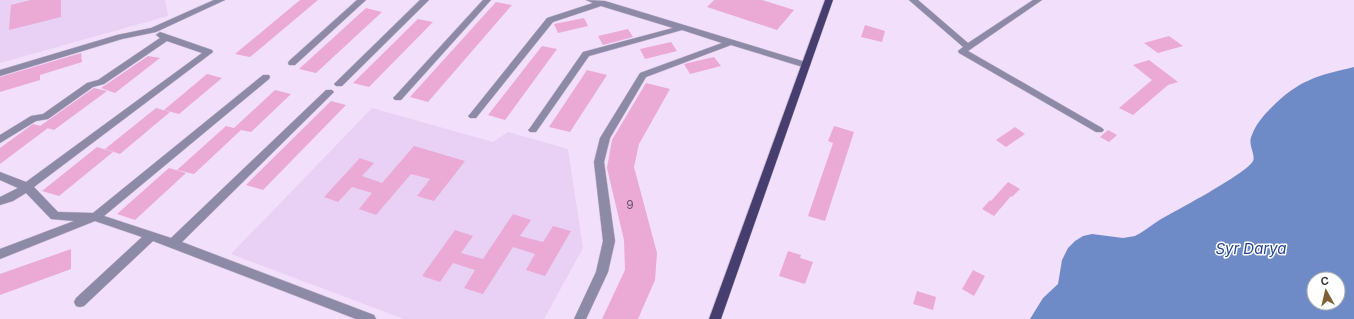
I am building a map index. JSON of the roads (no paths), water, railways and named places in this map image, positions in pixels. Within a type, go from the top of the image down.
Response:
[{"type":"main road","points":[[715,319],[829,0]]},
{"type":"street","points":[[0,73],[120,37],[153,30],[220,0]]},
{"type":"street","points":[[292,63],[362,0]]},
{"type":"street","points":[[339,84],[425,0]]},
{"type":"street","points":[[398,98],[487,0]]},
{"type":"street","points":[[590,0],[806,65]]},
{"type":"street","points":[[913,0],[968,47]]},
{"type":"street","points":[[1038,0],[962,51],[1099,130]]},
{"type":"street","points":[[473,116],[550,20],[602,3]]},
{"type":"street","points":[[533,130],[586,54],[682,28]]},
{"type":"street","points":[[0,201],[9,198],[27,187],[209,52],[166,38],[153,30]]},
{"type":"street","points":[[0,140],[34,118],[44,117],[90,85],[101,82],[166,38]]},
{"type":"street","points":[[580,319],[602,272],[609,241],[599,162],[605,138],[643,75],[732,42]]},
{"type":"street","points":[[0,254],[95,216],[266,77]]},
{"type":"street","points":[[173,243],[329,92]]},
{"type":"street","points":[[0,176],[27,187],[55,216],[95,216],[173,243],[370,319]]},
{"type":"street","points":[[80,302],[151,236]]},
{"type":"water","name":"Syr Darya","points":[[1354,67],[1354,319],[1030,319],[1043,298],[1058,284],[1062,260],[1068,248],[1075,241],[1083,236],[1092,234],[1123,238],[1135,236],[1238,174],[1248,167],[1253,161],[1254,158],[1250,142],[1254,131],[1263,117],[1290,91],[1309,80]]}]
